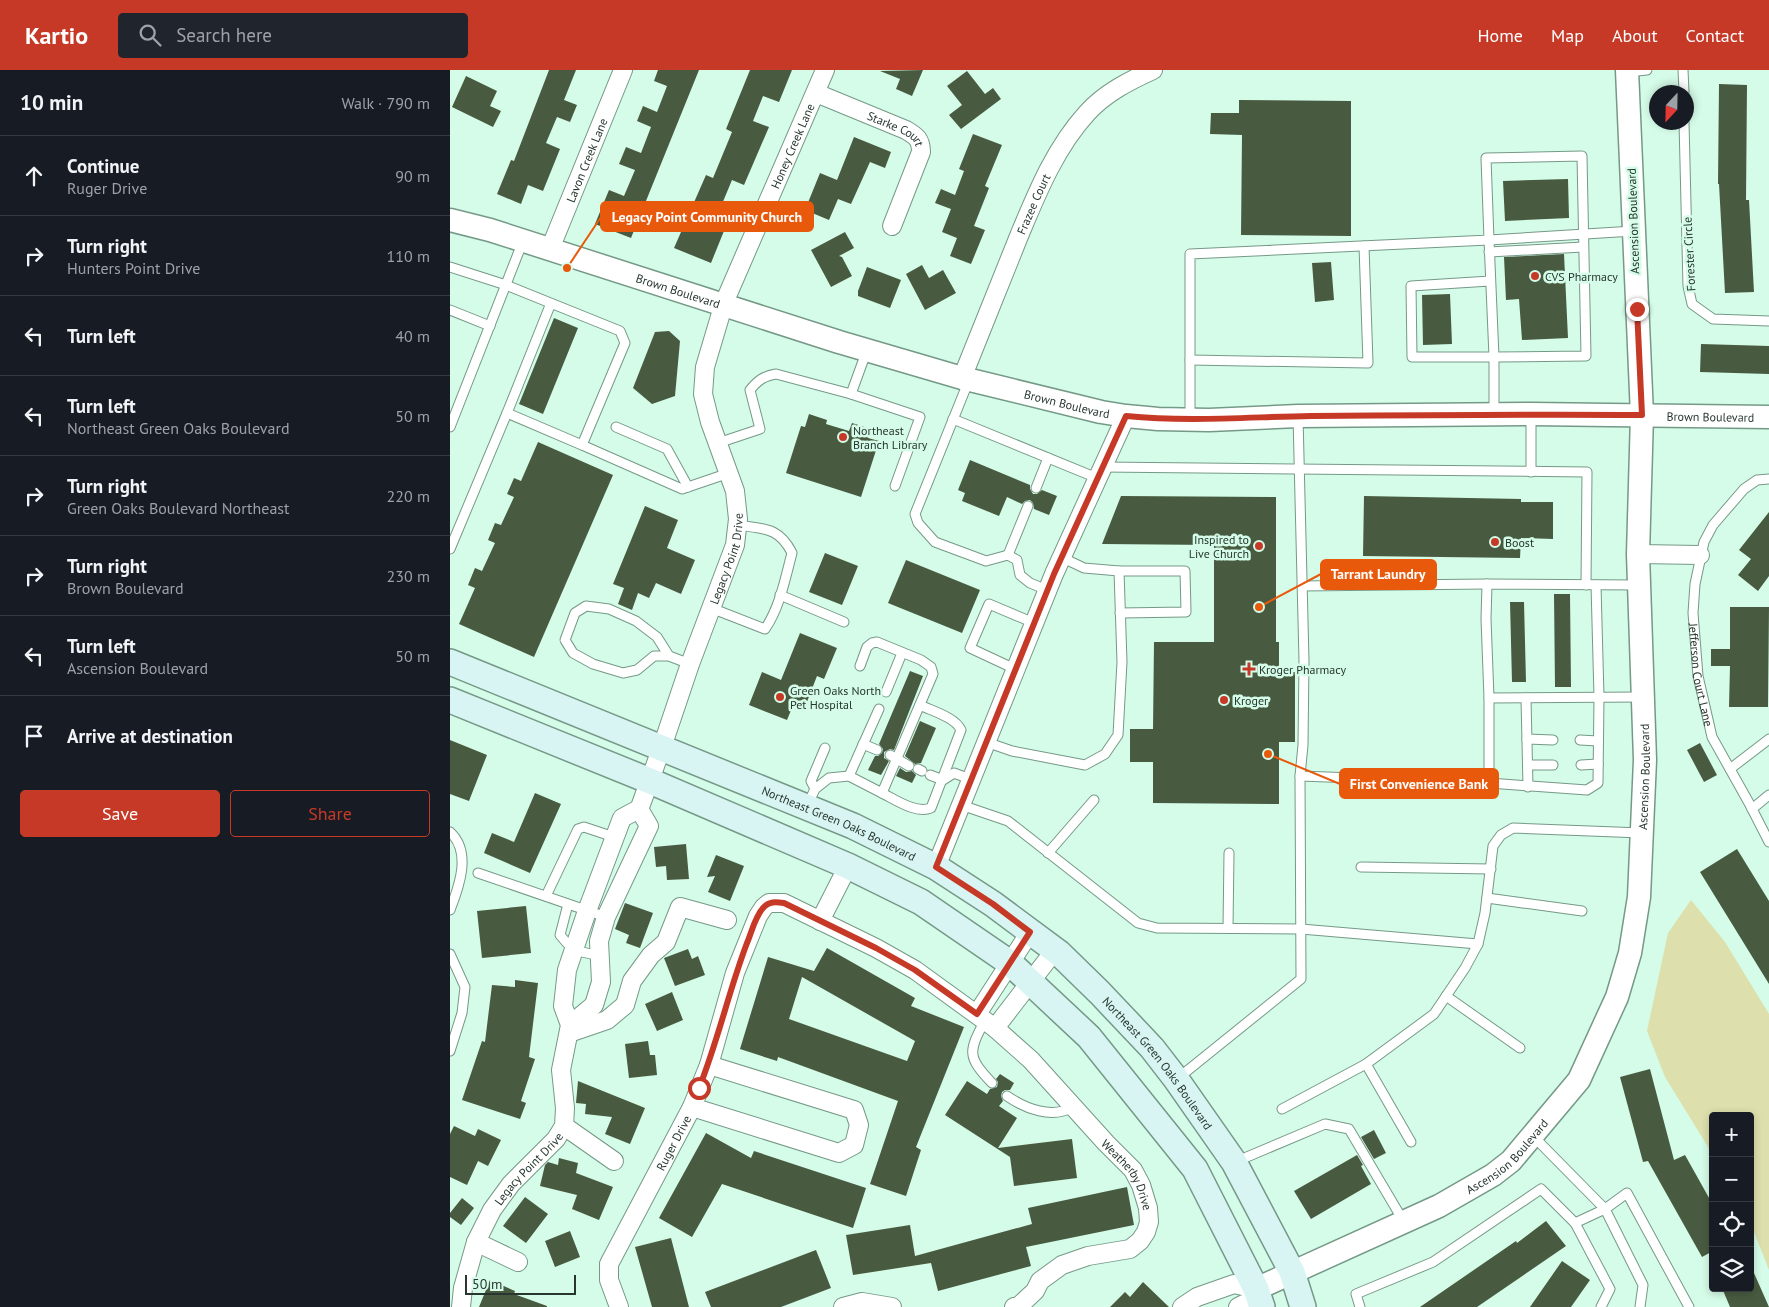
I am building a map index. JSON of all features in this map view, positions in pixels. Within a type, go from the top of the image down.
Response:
[{"type":"main road","name":"Northeast Green Oaks Boulevard","points":[[450,662],[662,747],[811,798],[853,826],[936,867],[993,904],[1055,950],[1100,992],[1152,1048],[1234,1162],[1292,1272],[1303,1307]]},
{"type":"main road","points":[[450,700],[650,781],[848,866],[921,902],[1010,963],[1089,1037],[1195,1169],[1259,1298]]},
{"type":"street","name":"Lavon Creek Lane","points":[[550,249],[623,70]]},
{"type":"street","name":"Honey Creek Lane","points":[[724,304],[825,70]]},
{"type":"street","name":"Frazee Court","points":[[966,379],[998,287],[1041,184],[1066,139],[1087,112],[1130,75],[1153,70]]},
{"type":"street","name":"Ascension Boulevard","points":[[1259,1298],[1292,1272],[1439,1206],[1511,1161],[1579,1080],[1617,997],[1630,953],[1639,897],[1645,760],[1638,554],[1642,415],[1634,231],[1634,71]]},
{"type":"street","name":"Starke Court","points":[[816,93],[906,130],[918,138],[921,152],[892,226]]},
{"type":"street","name":"Brown Boulevard","points":[[450,220],[523,240],[867,350],[966,379],[1101,412],[1126,416],[1190,420],[1298,416],[1494,414],[1769,417]]},
{"type":"street","name":"Legacy Point Drive","points":[[461,1307],[463,1288],[476,1242],[492,1210],[511,1184],[556,1139],[564,1126],[565,1108],[561,1070],[570,1029],[562,1006],[567,970],[586,911],[622,818],[640,809],[690,664],[736,545],[738,525],[735,491],[702,394],[705,367],[724,304]]},
{"type":"street","points":[[936,867],[1047,590],[1126,416]]},
{"type":"street","points":[[1638,554],[1700,555]]},
{"type":"street","points":[[570,1029],[594,1005],[601,982],[599,941],[606,917],[649,826],[640,809]]},
{"type":"street","points":[[820,921],[848,866]]},
{"type":"street","name":"Weatherby Drive","points":[[758,916],[769,903],[784,903],[876,948],[915,970],[986,1020],[1031,1060],[1133,1170],[1146,1197],[1149,1222],[1146,1232],[1130,1249],[1088,1256],[1062,1265],[1040,1281],[1035,1291],[1020,1305],[1014,1307]]},
{"type":"street","points":[[570,1029],[607,1020],[625,1005],[632,981],[651,955],[666,942],[680,907],[727,920]]},
{"type":"street","name":"Ruger Drive","points":[[619,1307],[609,1280],[609,1264],[692,1107],[709,1065],[735,973],[758,916]]},
{"type":"street","points":[[986,1020],[1010,963],[1030,932]]},
{"type":"street","points":[[986,1020],[1030,982],[1055,950]]},
{"type":"street","points":[[692,1107],[839,1153],[854,1145],[859,1125],[854,1110],[709,1065]]},
{"type":"street","points":[[564,1126],[614,1161]]},
{"type":"street","points":[[476,1242],[518,1262]]},
{"type":"street","points":[[1182,1307],[1196,1297],[1234,1284],[1259,1298]]},
{"type":"street","points":[[1238,1307],[1259,1298]]},
{"type":"street","points":[[843,1307],[862,1302],[892,1307]]},
{"type":"lane","points":[[1683,70],[1684,85]]},
{"type":"lane","name":"Forester Circle","points":[[1684,130],[1688,286],[1692,304],[1713,319],[1769,321]]},
{"type":"lane","points":[[1490,281],[1411,286],[1412,357],[1494,357],[1586,356],[1582,156],[1486,158],[1494,357],[1494,414]]},
{"type":"lane","points":[[1190,420],[1190,254],[1634,231]]},
{"type":"lane","points":[[450,427],[523,240]]},
{"type":"lane","points":[[1190,360],[1368,363],[1364,246]]},
{"type":"lane","points":[[1489,252],[1583,246]]},
{"type":"lane","points":[[450,267],[506,285],[620,331],[625,343],[582,445]]},
{"type":"lane","points":[[450,549],[551,303]]},
{"type":"lane","points":[[450,310],[490,326]]},
{"type":"lane","points":[[851,394],[867,350]]},
{"type":"lane","points":[[718,443],[760,429],[750,390],[765,376],[776,374],[851,394],[920,417],[895,486]]},
{"type":"lane","points":[[966,379],[953,419],[915,514],[918,523],[935,542],[986,561],[1008,555],[1017,560],[1020,575],[1030,583],[1047,590]]},
{"type":"lane","points":[[506,413],[682,489],[729,473]]},
{"type":"lane","points":[[1531,414],[1531,472]]},
{"type":"lane","points":[[1176,1079],[1301,979],[1300,776],[1303,746],[1298,416]]},
{"type":"lane","points":[[953,419],[1048,458],[1100,472],[1299,470],[1588,472],[1586,585]]},
{"type":"lane","points":[[616,427],[666,449],[688,487]]},
{"type":"lane","points":[[1036,488],[1048,458]]},
{"type":"lane","name":"Jefferson Court Lane","points":[[1769,479],[1758,480],[1744,490],[1713,526],[1704,542],[1700,555],[1693,612],[1698,676],[1712,737],[1769,842]]},
{"type":"lane","points":[[1008,555],[1028,506]]},
{"type":"lane","points":[[711,608],[765,629],[770,622],[780,595],[792,553],[785,541],[772,530],[738,525]]},
{"type":"lane","points":[[1061,557],[1084,568],[1119,571],[1185,571],[1186,612],[1120,613]]},
{"type":"lane","points":[[986,742],[1012,751],[1086,766],[1105,754],[1118,735],[1122,662],[1119,571]]},
{"type":"lane","points":[[1487,584],[1489,783]]},
{"type":"lane","points":[[1300,776],[1489,783],[1587,790],[1598,783],[1599,697],[1596,585]]},
{"type":"lane","points":[[1302,586],[1639,585]]},
{"type":"lane","points":[[780,595],[844,622]]},
{"type":"lane","points":[[1016,669],[970,648],[989,604],[1034,624]]},
{"type":"lane","points":[[669,656],[657,636],[636,621],[610,609],[586,606],[575,613],[565,640],[574,653],[593,664],[623,674],[637,670],[654,656],[669,656],[690,664]]},
{"type":"lane","points":[[860,666],[867,647],[872,642],[877,642],[921,660],[931,667],[933,674],[920,705],[893,757],[882,793]]},
{"type":"lane","points":[[886,692],[902,653]]},
{"type":"lane","points":[[1489,698],[1643,697]]},
{"type":"lane","points":[[1526,698],[1528,787]]},
{"type":"lane","points":[[811,798],[829,778],[849,776],[919,810],[931,808],[962,730],[954,721],[920,705]]},
{"type":"lane","points":[[849,776],[879,709]]},
{"type":"lane","points":[[1528,739],[1553,740]]},
{"type":"lane","points":[[1730,768],[1769,739]]},
{"type":"lane","points":[[1580,740],[1598,741]]},
{"type":"lane","points":[[864,744],[877,750]]},
{"type":"lane","points":[[811,798],[811,781],[825,748]]},
{"type":"lane","points":[[893,757],[909,766]]},
{"type":"lane","points":[[1581,764],[1598,764]]},
{"type":"lane","points":[[1528,765],[1553,765]]},
{"type":"lane","points":[[924,772],[943,780]]},
{"type":"lane","points":[[943,780],[954,773],[970,779]]},
{"type":"lane","points":[[1752,809],[1769,794]]},
{"type":"lane","points":[[1048,853],[1094,800]]},
{"type":"lane","points":[[961,805],[1008,821],[1138,923],[1157,928],[1301,929],[1478,944]]},
{"type":"lane","points":[[546,896],[578,829],[584,827],[614,837]]},
{"type":"lane","points":[[1282,1109],[1366,1064],[1434,1014],[1466,968],[1478,944],[1487,898],[1493,846],[1501,835],[1513,828],[1642,833]]},
{"type":"lane","points":[[450,832],[454,835],[462,854],[462,875],[450,910]]},
{"type":"lane","points":[[1228,928],[1229,852]]},
{"type":"lane","points":[[1361,867],[1490,869]]},
{"type":"lane","points":[[478,873],[606,917]]},
{"type":"lane","points":[[1487,898],[1582,912]]},
{"type":"lane","points":[[568,904],[560,935],[573,950],[600,956]]},
{"type":"lane","points":[[450,954],[466,987],[462,1013],[450,1051]]},
{"type":"lane","points":[[1446,996],[1520,1048]]},
{"type":"lane","points":[[986,1020],[974,1041],[972,1054],[978,1069],[992,1082]]},
{"type":"lane","points":[[1366,1064],[1411,1142]]},
{"type":"lane","points":[[1007,1096],[1032,1109],[1050,1113],[1064,1112],[1073,1107]]},
{"type":"lane","points":[[1234,1162],[1325,1124],[1348,1129],[1404,1222]]},
{"type":"lane","points":[[1533,1136],[1604,1209],[1643,1285],[1640,1307]]},
{"type":"lane","points":[[1360,1307],[1356,1294],[1433,1262],[1541,1189],[1576,1223],[1610,1289],[1601,1307]]},
{"type":"lane","points":[[1576,1223],[1604,1209],[1627,1193],[1688,1307]]},
{"type":"green space","points":[[1691,900],[1725,942],[1769,1014],[1769,1270],[1754,1232],[1754,1112],[1709,1112],[1709,1148],[1665,1077],[1647,1031],[1668,933]]},
{"type":"building","points":[[549,70],[576,70],[564,100],[577,105],[570,122],[557,117],[546,143],[560,149],[543,191],[528,185],[521,204],[497,194],[511,160],[514,161]]},
{"type":"building","points":[[658,70],[699,70],[631,238],[595,224],[609,190],[624,196],[635,170],[619,164],[626,147],[641,153],[651,127],[637,121],[643,106],[657,112],[667,86],[654,81]]},
{"type":"building","points":[[750,70],[792,70],[779,102],[763,96],[753,121],[769,127],[744,185],[732,180],[722,204],[736,209],[729,227],[726,226],[711,263],[674,248],[706,175],[713,178],[732,132],[726,129]]},
{"type":"building","points":[[923,70],[912,96],[896,89],[900,79],[880,71]]},
{"type":"building","points":[[967,71],[985,94],[993,88],[1001,99],[961,129],[949,115],[962,105],[947,86]]},
{"type":"building","points":[[466,76],[497,91],[490,106],[501,111],[493,127],[452,107]]},
{"type":"building","points":[[1719,84],[1747,85],[1746,200],[1749,200],[1754,292],[1725,293],[1718,184]]},
{"type":"building","points":[[1239,100],[1351,101],[1351,236],[1241,235],[1242,135],[1210,134],[1211,113],[1239,113]]},
{"type":"building","points":[[973,134],[1002,145],[985,186],[989,188],[974,226],[985,230],[971,264],[950,256],[957,238],[942,232],[951,209],[935,203],[941,189],[955,195],[964,171],[959,169]]},
{"type":"building","points":[[854,137],[891,152],[885,168],[870,162],[851,204],[838,199],[829,220],[805,210],[820,173],[837,180]]},
{"type":"building","points":[[1568,179],[1569,218],[1505,221],[1503,181]]},
{"type":"building","points":[[845,232],[854,248],[839,256],[842,257],[852,276],[831,287],[811,250]]},
{"type":"building","name":"CVS Pharmacy","points":[[1564,254],[1568,338],[1522,340],[1519,299],[1506,300],[1504,257]]},
{"type":"building","points":[[1331,262],[1334,300],[1315,302],[1312,263]]},
{"type":"building","points":[[922,265],[929,278],[943,270],[956,293],[925,310],[906,274]]},
{"type":"building","points":[[867,267],[901,280],[890,308],[858,296]]},
{"type":"building","points":[[1450,294],[1452,344],[1423,345],[1422,295]]},
{"type":"building","points":[[554,318],[578,328],[543,414],[519,404]]},
{"type":"building","points":[[669,331],[680,341],[675,396],[652,404],[633,388],[655,332]]},
{"type":"building","points":[[1701,344],[1769,346],[1769,374],[1700,372]]},
{"type":"building","points":[[809,414],[827,420],[826,424],[849,431],[852,423],[871,429],[868,438],[879,441],[861,497],[786,473],[801,426],[805,427]]},
{"type":"building","points":[[538,442],[613,475],[534,657],[459,624],[475,588],[468,585],[475,568],[482,571],[495,543],[488,540],[495,523],[501,525],[514,497],[507,494],[514,478],[521,481]]},
{"type":"building","points":[[970,460],[1030,485],[1033,494],[1037,494],[1042,490],[1057,496],[1049,515],[1034,509],[1033,503],[1030,500],[1022,504],[1007,497],[999,516],[962,501],[965,493],[958,490]]},
{"type":"building","name":"Kroger","points":[[1121,496],[1276,497],[1276,642],[1279,642],[1279,672],[1295,672],[1295,742],[1279,742],[1279,804],[1153,803],[1153,762],[1130,762],[1130,729],[1153,729],[1154,642],[1214,642],[1214,545],[1102,544]]},
{"type":"building","points":[[1364,496],[1521,499],[1521,502],[1553,502],[1553,539],[1521,538],[1520,558],[1363,556]]},
{"type":"building","points":[[645,506],[678,520],[667,548],[695,560],[681,594],[656,583],[649,598],[638,593],[632,610],[618,604],[624,588],[613,584]]},
{"type":"building","points":[[1769,512],[1769,576],[1758,591],[1738,575],[1751,559],[1739,550]]},
{"type":"building","points":[[825,553],[858,566],[842,605],[809,592]]},
{"type":"building","points":[[906,560],[980,590],[962,633],[888,603]]},
{"type":"building","points":[[1554,594],[1570,594],[1571,687],[1555,687]]},
{"type":"building","points":[[1510,602],[1524,602],[1526,682],[1512,682]]},
{"type":"building","points":[[1730,607],[1769,607],[1768,707],[1729,707],[1730,666],[1711,666],[1711,649],[1730,649]]},
{"type":"building","points":[[800,633],[837,648],[824,679],[817,676],[805,707],[794,703],[787,720],[749,705],[762,672],[781,680]]},
{"type":"building","points":[[910,671],[923,676],[894,750],[890,749],[884,752],[884,758],[889,761],[881,775],[868,770],[875,756],[882,753],[883,749],[879,744]]},
{"type":"building","points":[[920,721],[936,728],[921,763],[915,764],[905,756]]},
{"type":"building","points":[[450,740],[487,755],[469,801],[450,794]]},
{"type":"building","points":[[1700,743],[1717,775],[1704,782],[1687,750]]},
{"type":"building","points":[[900,768],[906,772],[912,771],[916,775],[912,783],[896,776]]},
{"type":"building","points":[[535,793],[561,804],[530,873],[484,853],[492,833],[514,842]]},
{"type":"building","points":[[686,844],[689,879],[667,880],[666,866],[656,867],[654,847]]},
{"type":"building","points":[[1737,849],[1769,901],[1769,984],[1700,872]]},
{"type":"building","points":[[716,855],[744,866],[730,901],[708,892],[715,876],[707,877]]},
{"type":"building","points":[[625,903],[653,913],[640,948],[626,943],[629,935],[615,929]]},
{"type":"building","points":[[526,906],[531,953],[482,958],[477,911]]},
{"type":"building","points":[[827,948],[915,998],[911,1006],[964,1027],[916,1147],[921,1150],[906,1196],[870,1184],[898,1101],[778,1057],[777,1061],[740,1049],[768,957],[814,971]],"holes":[[[802,977],[915,1041],[907,1061],[789,1019]]]},
{"type":"building","points":[[688,949],[692,959],[698,956],[705,975],[675,986],[664,958]]},
{"type":"building","points":[[515,980],[538,983],[529,1057],[535,1059],[521,1101],[526,1103],[520,1119],[462,1100],[482,1041],[485,1042],[492,985],[515,987]]},
{"type":"building","points":[[672,992],[683,1020],[657,1031],[645,1004]]},
{"type":"building","points":[[648,1041],[650,1055],[655,1055],[657,1075],[629,1078],[625,1044]]},
{"type":"building","points":[[1650,1069],[1674,1160],[1685,1155],[1709,1198],[1709,1253],[1702,1257],[1648,1161],[1643,1162],[1620,1077]]},
{"type":"building","points":[[1000,1074],[1014,1083],[1010,1090],[1002,1092],[1003,1101],[999,1106],[1017,1118],[998,1148],[1072,1139],[1077,1178],[1014,1186],[1010,1157],[945,1115],[967,1081],[987,1094],[990,1089],[997,1087],[998,1082],[996,1079]]},
{"type":"building","points":[[578,1081],[645,1108],[630,1144],[605,1134],[612,1117],[585,1114],[586,1104],[576,1103]]},
{"type":"building","points":[[454,1126],[475,1136],[478,1129],[501,1140],[488,1166],[478,1161],[467,1185],[450,1177],[450,1134]]},
{"type":"building","points":[[1374,1130],[1386,1153],[1374,1159],[1361,1137]]},
{"type":"building","points":[[706,1133],[751,1158],[754,1151],[866,1188],[853,1228],[722,1184],[692,1237],[659,1218]]},
{"type":"building","points":[[1357,1155],[1371,1184],[1311,1219],[1294,1191]]},
{"type":"building","points":[[559,1158],[578,1163],[576,1173],[613,1187],[599,1220],[572,1209],[577,1195],[540,1186],[545,1165],[548,1162],[558,1165]]},
{"type":"building","points":[[1127,1187],[1134,1225],[1026,1247],[1031,1266],[938,1291],[931,1263],[853,1275],[846,1235],[910,1225],[915,1256],[1032,1224],[1028,1208]]},
{"type":"building","points":[[525,1197],[548,1214],[526,1243],[503,1226]]},
{"type":"building","points":[[462,1198],[474,1208],[461,1225],[450,1217],[450,1213]]},
{"type":"building","points":[[1546,1221],[1566,1246],[1477,1307],[1420,1307],[1516,1241],[1517,1243]]},
{"type":"building","points":[[570,1231],[580,1257],[555,1267],[545,1241]]},
{"type":"building","points":[[671,1238],[689,1307],[652,1307],[635,1247]]},
{"type":"building","points":[[816,1250],[831,1288],[781,1307],[711,1307],[705,1292]]},
{"type":"building","points":[[1562,1261],[1590,1280],[1571,1307],[1530,1307]]},
{"type":"building","points":[[1754,1273],[1769,1307],[1730,1307],[1724,1292],[1754,1292]]},
{"type":"building","points":[[490,1280],[515,1291],[514,1294],[547,1307],[479,1307]]},
{"type":"building","points":[[1143,1282],[1169,1307],[1110,1307],[1125,1292],[1130,1297]]},
{"type":"place","name":"Legacy Point Community Church","points":[[567,268]]},
{"type":"place","name":"CVS Pharmacy","points":[[1535,276]]},
{"type":"place","name":"Northeast Branch Library","points":[[843,437]]},
{"type":"place","name":"Boost","points":[[1495,542]]},
{"type":"place","name":"Inspired to Live Church","points":[[1259,546]]},
{"type":"place","name":"Tarrant Laundry","points":[[1259,607]]},
{"type":"place","name":"Kroger Pharmacy","points":[[1249,669]]},
{"type":"place","name":"Green Oaks North Pet Hospital","points":[[780,697]]},
{"type":"place","name":"Kroger","points":[[1224,700]]},
{"type":"place","name":"First Convenience Bank","points":[[1268,754]]},
{"type":"route","points":[[699,1088],[709,1065],[735,973],[758,916],[769,903],[784,903],[876,948],[915,970],[977,1014],[1030,932],[993,904],[936,867],[1054,574],[1126,416],[1209,420],[1298,416],[1642,415],[1637,309]]}]
